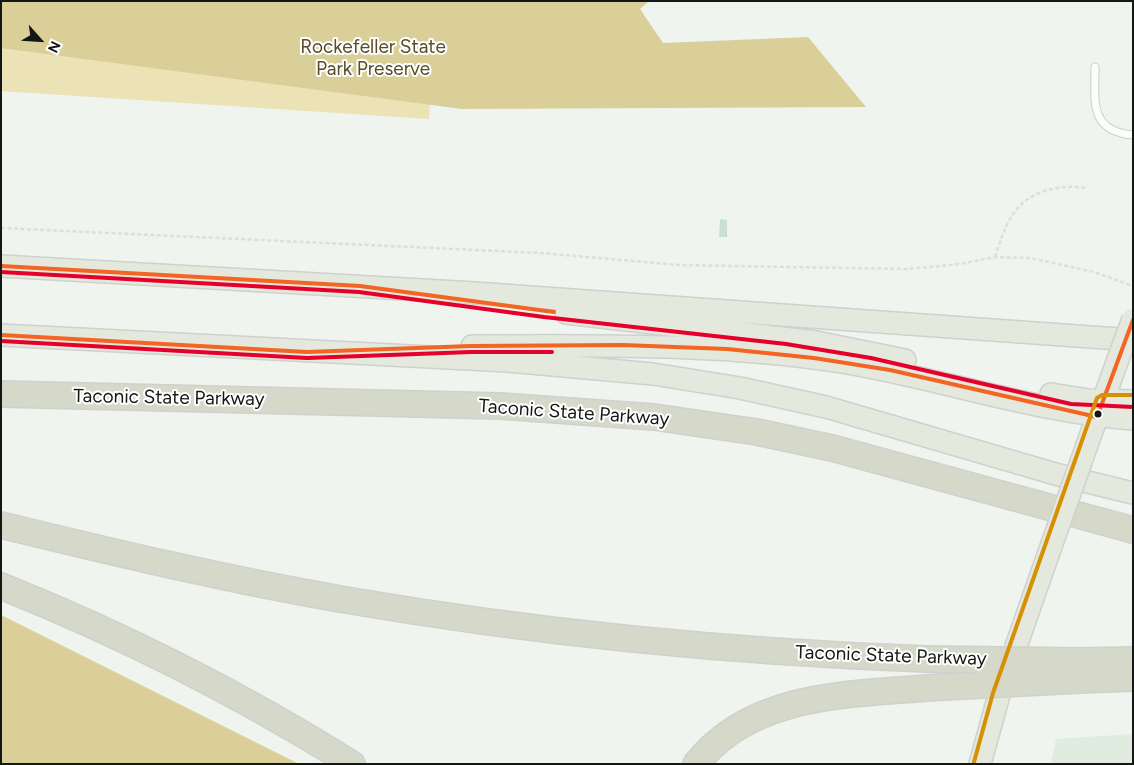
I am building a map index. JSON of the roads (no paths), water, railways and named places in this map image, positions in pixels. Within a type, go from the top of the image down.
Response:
[{"type":"highway","name":"Taconic State Parkway","points":[[1,394],[500,406],[654,417],[756,432],[841,450],[1133,530]]},
{"type":"highway","name":"Taconic State Parkway","points":[[1,525],[223,576],[344,600],[468,619],[684,645],[1080,670],[1133,660]]},
{"type":"highway","points":[[1,586],[91,624],[184,668],[280,720],[352,764]]},
{"type":"highway","points":[[696,764],[718,740],[730,731],[758,715],[779,707],[839,697],[1080,670],[1133,678]]},
{"type":"main road","points":[[1,266],[360,286],[1133,340]]},
{"type":"main road","points":[[360,286],[535,310],[816,342],[887,355],[1056,395],[1133,419]]},
{"type":"main road","points":[[980,764],[999,695],[1133,319]]},
{"type":"main road","points":[[1,334],[568,365],[654,374],[711,383],[826,407],[1049,472],[1133,493]]},
{"type":"main road","points":[[307,352],[471,346],[623,345],[727,349],[890,370],[1100,409],[1133,401]]},
{"type":"lane","points":[[1095,68],[1095,98],[1101,122],[1114,132],[1133,135]]},
{"type":"park label","name":"Rockefeller State Park Preserve","points":[[373,58]]}]
